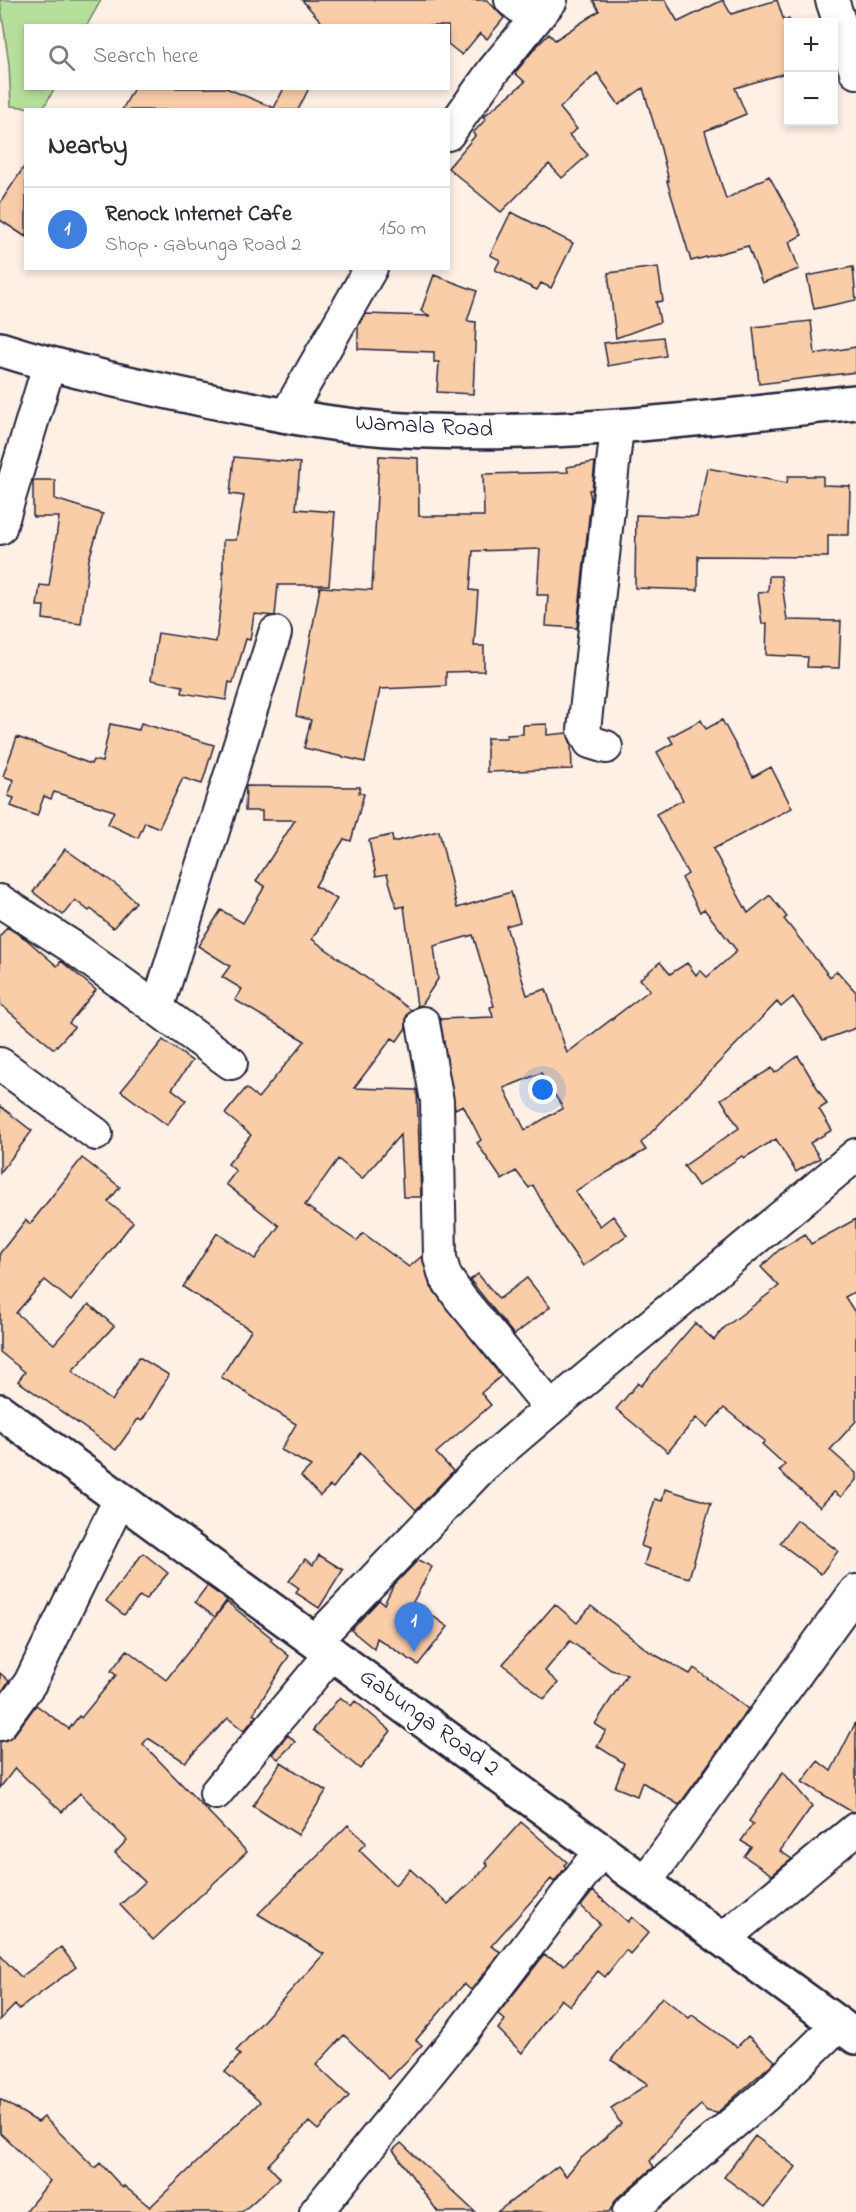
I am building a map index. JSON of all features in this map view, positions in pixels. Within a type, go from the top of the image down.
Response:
[{"type":"street","points":[[450,131],[493,70],[543,10],[511,0]]},
{"type":"street","points":[[832,0],[856,72]]},
{"type":"street","points":[[286,416],[370,270]]},
{"type":"street","name":"Wamala Road","points":[[0,349],[49,365],[286,416],[402,430],[462,432],[617,427],[856,402]]},
{"type":"street","points":[[0,528],[49,365]]},
{"type":"street","points":[[606,747],[590,742],[584,730],[617,427]]},
{"type":"street","points":[[157,1009],[275,633]]},
{"type":"street","points":[[0,902],[70,946],[231,1063]]},
{"type":"street","points":[[423,1023],[437,1101],[440,1258],[445,1276],[460,1298],[551,1408]]},
{"type":"street","points":[[0,1064],[96,1134]]},
{"type":"street","points":[[216,1793],[324,1647],[483,1466],[856,1155]]},
{"type":"street","name":"Gabunga Road 2","points":[[0,1411],[847,2030]]},
{"type":"street","points":[[0,1724],[30,1683],[120,1499]]},
{"type":"street","points":[[645,1881],[856,1591]]},
{"type":"street","points":[[724,1938],[856,1829]]},
{"type":"street","points":[[316,2212],[462,2032],[602,1849]]},
{"type":"street","points":[[629,2212],[766,2095],[847,2030]]},
{"type":"green space","points":[[0,0],[101,0],[88,24],[24,24],[24,90],[53,90],[44,108],[11,106],[9,65]]},
{"type":"building","points":[[302,0],[487,0],[504,18],[487,39],[480,33],[462,55],[450,46],[450,24],[323,24]]},
{"type":"building","points":[[593,0],[665,0],[678,22],[723,0],[731,14],[777,0],[784,21],[784,73],[735,88],[746,114],[705,131],[726,199],[769,176],[802,235],[789,242],[799,269],[762,283],[748,246],[691,261],[643,88],[619,105],[597,73],[560,108],[577,129],[569,135],[588,155],[562,178],[549,164],[501,212],[450,170],[450,166],[475,136],[473,133],[486,119],[483,117],[525,82],[515,73],[536,47],[549,34],[555,40],[599,11]]},
{"type":"building","points":[[133,90],[231,90],[274,108],[123,108]]},
{"type":"building","points":[[283,90],[308,90],[299,108],[274,108]]},
{"type":"building","points":[[24,167],[24,236],[0,220],[0,203]]},
{"type":"building","points":[[511,212],[573,243],[551,288],[541,283],[537,290],[495,270],[500,260],[490,255]]},
{"type":"building","points":[[658,267],[663,301],[656,302],[660,322],[616,338],[608,273]]},
{"type":"building","points":[[853,267],[856,300],[814,309],[807,276]]},
{"type":"building","points":[[434,275],[477,291],[467,321],[476,322],[473,394],[437,392],[439,362],[434,362],[434,352],[358,349],[358,326],[365,314],[430,316],[421,311]]},
{"type":"building","points":[[811,321],[815,354],[856,347],[856,372],[759,384],[753,327]]},
{"type":"building","points":[[663,337],[666,356],[608,366],[604,343]]},
{"type":"building","points":[[379,456],[418,458],[419,516],[484,516],[483,474],[568,472],[567,467],[595,462],[592,490],[589,490],[591,499],[577,628],[546,626],[548,595],[537,595],[540,549],[473,551],[470,590],[478,591],[474,646],[484,646],[484,671],[446,672],[446,686],[380,689],[365,762],[304,748],[311,720],[296,716],[320,587],[372,590]]},
{"type":"building","points":[[234,457],[300,463],[296,509],[335,512],[329,585],[278,585],[275,616],[254,614],[250,640],[246,639],[233,683],[229,682],[226,700],[182,693],[183,686],[151,680],[158,633],[216,642],[223,584],[223,540],[236,540],[244,496],[230,494]]},
{"type":"building","points":[[707,468],[787,483],[788,476],[823,476],[823,485],[850,486],[849,535],[828,535],[828,557],[698,556],[698,590],[635,588],[636,515],[697,517]]},
{"type":"building","points":[[33,480],[55,480],[55,499],[103,514],[89,559],[81,624],[43,619],[44,606],[37,606],[40,585],[49,586],[59,517],[33,517]]},
{"type":"building","points":[[769,576],[781,576],[787,620],[841,621],[839,668],[807,667],[808,657],[766,655],[767,623],[762,624],[758,593],[768,592]]},
{"type":"building","points":[[701,720],[706,729],[722,720],[753,777],[771,767],[792,808],[713,849],[748,913],[770,895],[787,917],[784,919],[830,977],[837,971],[856,992],[856,1028],[823,1040],[793,997],[781,1007],[777,1002],[641,1143],[646,1150],[575,1191],[600,1226],[613,1216],[627,1235],[583,1266],[558,1231],[533,1185],[529,1188],[516,1171],[502,1180],[477,1143],[481,1140],[463,1105],[455,1109],[440,1019],[493,1017],[490,1007],[494,1006],[473,935],[434,946],[438,979],[421,1005],[417,1006],[404,906],[397,908],[387,874],[376,876],[369,840],[392,835],[393,842],[439,831],[457,908],[511,892],[520,922],[506,926],[527,995],[546,989],[567,1053],[650,990],[640,979],[660,962],[670,974],[687,963],[696,975],[700,970],[707,977],[737,951],[704,909],[700,912],[682,878],[688,874],[656,814],[683,800],[657,752],[673,743],[669,737]],"holes":[[[541,1073],[563,1108],[525,1130],[504,1088]]]},
{"type":"building","points":[[141,723],[214,745],[202,784],[183,778],[159,828],[145,822],[138,838],[108,824],[114,811],[54,792],[51,799],[44,796],[37,816],[11,806],[14,798],[8,796],[14,780],[3,776],[17,737],[91,764],[93,760],[102,762],[110,724],[139,730]]},
{"type":"building","points":[[547,724],[547,735],[567,733],[571,744],[572,769],[487,772],[487,738],[507,738],[507,735],[523,734],[523,725]]},
{"type":"building","points":[[246,786],[360,787],[359,793],[364,794],[351,841],[344,839],[315,886],[337,899],[312,939],[411,1010],[406,1017],[406,1028],[397,1041],[392,1038],[354,1088],[417,1090],[421,1197],[403,1197],[400,1135],[362,1179],[338,1159],[305,1205],[357,1241],[363,1233],[409,1267],[422,1256],[430,1286],[501,1376],[481,1393],[491,1405],[436,1453],[453,1471],[416,1510],[360,1453],[333,1488],[330,1486],[320,1496],[301,1476],[311,1466],[281,1450],[296,1424],[221,1377],[251,1330],[183,1287],[217,1233],[255,1259],[279,1226],[226,1184],[236,1171],[228,1164],[251,1135],[225,1114],[246,1088],[258,1098],[305,1041],[235,1000],[242,989],[222,977],[230,966],[198,946],[221,910],[243,923],[265,886],[256,881],[295,820],[262,820],[262,811],[245,811]]},
{"type":"building","points":[[65,849],[118,886],[136,902],[113,928],[91,909],[89,911],[75,900],[63,915],[33,892]]},
{"type":"building","points":[[7,927],[26,939],[57,966],[61,961],[96,990],[69,1023],[74,1027],[54,1049],[0,1004],[0,936]]},
{"type":"building","points":[[163,1040],[192,1061],[172,1089],[186,1100],[167,1125],[121,1091]]},
{"type":"building","points":[[798,1056],[827,1104],[819,1109],[832,1130],[810,1143],[820,1158],[796,1172],[776,1139],[744,1158],[742,1156],[698,1186],[684,1166],[739,1128],[721,1099],[772,1068],[775,1073]]},
{"type":"building","points":[[0,1106],[32,1131],[0,1173]]},
{"type":"building","points":[[82,1158],[120,1187],[108,1202],[133,1222],[71,1301],[45,1280],[16,1313],[54,1344],[89,1304],[114,1326],[72,1371],[112,1401],[139,1357],[169,1375],[142,1421],[138,1419],[116,1450],[18,1381],[25,1372],[0,1352],[0,1253],[26,1220],[30,1224]]},
{"type":"building","points":[[856,1219],[856,1291],[845,1297],[856,1314],[856,1421],[830,1450],[856,1473],[856,1480],[841,1497],[834,1492],[820,1507],[779,1471],[785,1465],[762,1444],[765,1441],[724,1408],[707,1427],[696,1418],[668,1452],[616,1409],[638,1383],[641,1386],[695,1323],[714,1340],[724,1328],[779,1286],[761,1267],[779,1250],[805,1234],[811,1244]]},
{"type":"building","points":[[478,1274],[499,1299],[527,1278],[550,1307],[514,1335],[470,1280]]},
{"type":"building","points":[[665,1489],[711,1503],[689,1578],[644,1565],[649,1549],[641,1546],[655,1499],[662,1501]]},
{"type":"building","points":[[797,1520],[838,1551],[821,1574],[780,1543]]},
{"type":"building","points":[[143,1553],[168,1573],[145,1600],[140,1596],[124,1615],[106,1601]]},
{"type":"building","points":[[319,1555],[343,1570],[319,1608],[296,1593],[299,1588],[289,1581],[305,1559],[313,1565]]},
{"type":"building","points":[[418,1560],[432,1567],[413,1602],[448,1627],[418,1665],[377,1638],[374,1649],[351,1630],[379,1600],[384,1604],[393,1586]]},
{"type":"building","points":[[207,1586],[227,1600],[215,1617],[195,1602]]},
{"type":"building","points":[[227,1602],[272,1638],[270,1640],[289,1656],[253,1714],[256,1716],[244,1731],[228,1718],[185,1762],[148,1738],[143,1744],[247,1852],[153,1940],[120,1905],[145,1882],[115,1853],[127,1840],[80,1793],[62,1812],[15,1768],[0,1788],[0,1742],[14,1735],[36,1705],[69,1729],[79,1716],[81,1718],[116,1675],[111,1671],[127,1650],[166,1680]]},
{"type":"building","points":[[555,1604],[577,1623],[591,1606],[650,1652],[690,1674],[694,1668],[748,1709],[679,1805],[642,1782],[637,1796],[615,1787],[624,1763],[597,1746],[606,1731],[595,1724],[627,1674],[611,1670],[570,1641],[545,1671],[558,1683],[544,1699],[503,1664]]},
{"type":"building","points":[[0,1673],[9,1681],[0,1694]]},
{"type":"building","points":[[340,1697],[351,1706],[355,1701],[391,1731],[360,1769],[313,1730]]},
{"type":"building","points":[[856,1722],[856,1811],[852,1812],[802,1782],[818,1761],[831,1771]]},
{"type":"building","points":[[288,1735],[295,1742],[278,1759],[272,1754]]},
{"type":"building","points":[[281,1762],[326,1791],[298,1835],[253,1806]]},
{"type":"building","points":[[783,1772],[812,1806],[780,1851],[792,1859],[772,1875],[744,1856],[751,1847],[741,1841],[753,1824],[749,1821]]},
{"type":"building","points":[[521,1822],[567,1862],[564,1865],[566,1867],[554,1882],[551,1879],[491,1946],[501,1952],[471,1990],[464,1984],[416,2040],[422,2045],[389,2079],[344,2035],[316,2065],[349,2096],[318,2130],[309,2122],[268,2165],[280,2178],[242,2212],[25,2212],[50,2181],[0,2133],[0,2099],[38,2122],[44,2117],[95,2168],[100,2163],[123,2188],[124,2186],[150,2207],[260,2102],[225,2072],[240,2055],[236,2051],[324,1954],[258,1914],[348,1825],[366,1843],[359,1850],[395,1885],[410,1869],[448,1904],[488,1866],[485,1862]]},
{"type":"building","points":[[593,1891],[628,1922],[632,1917],[649,1932],[630,1954],[626,1950],[605,1977],[598,1971],[570,2006],[561,1999],[522,2053],[498,2029],[505,2020],[498,2014],[544,1955],[564,1965],[600,1924],[581,1906]]},
{"type":"building","points":[[61,1947],[76,1967],[19,2009],[15,2005],[0,2020],[0,1955],[21,1977]]},
{"type":"building","points":[[662,1997],[689,2018],[692,2015],[737,2047],[748,2036],[775,2061],[717,2113],[707,2111],[701,2105],[680,2124],[650,2161],[654,2167],[617,2198],[609,2212],[497,2212],[558,2166],[566,2176],[579,2160],[621,2124],[611,2108],[648,2084],[611,2060]]},
{"type":"building","points":[[755,2136],[796,2167],[765,2207],[724,2177]]},
{"type":"building","points":[[401,2143],[475,2212],[438,2212],[393,2150]]},
{"type":"place","name":"Renock Internet Cafe","points":[[414,1652]]}]
